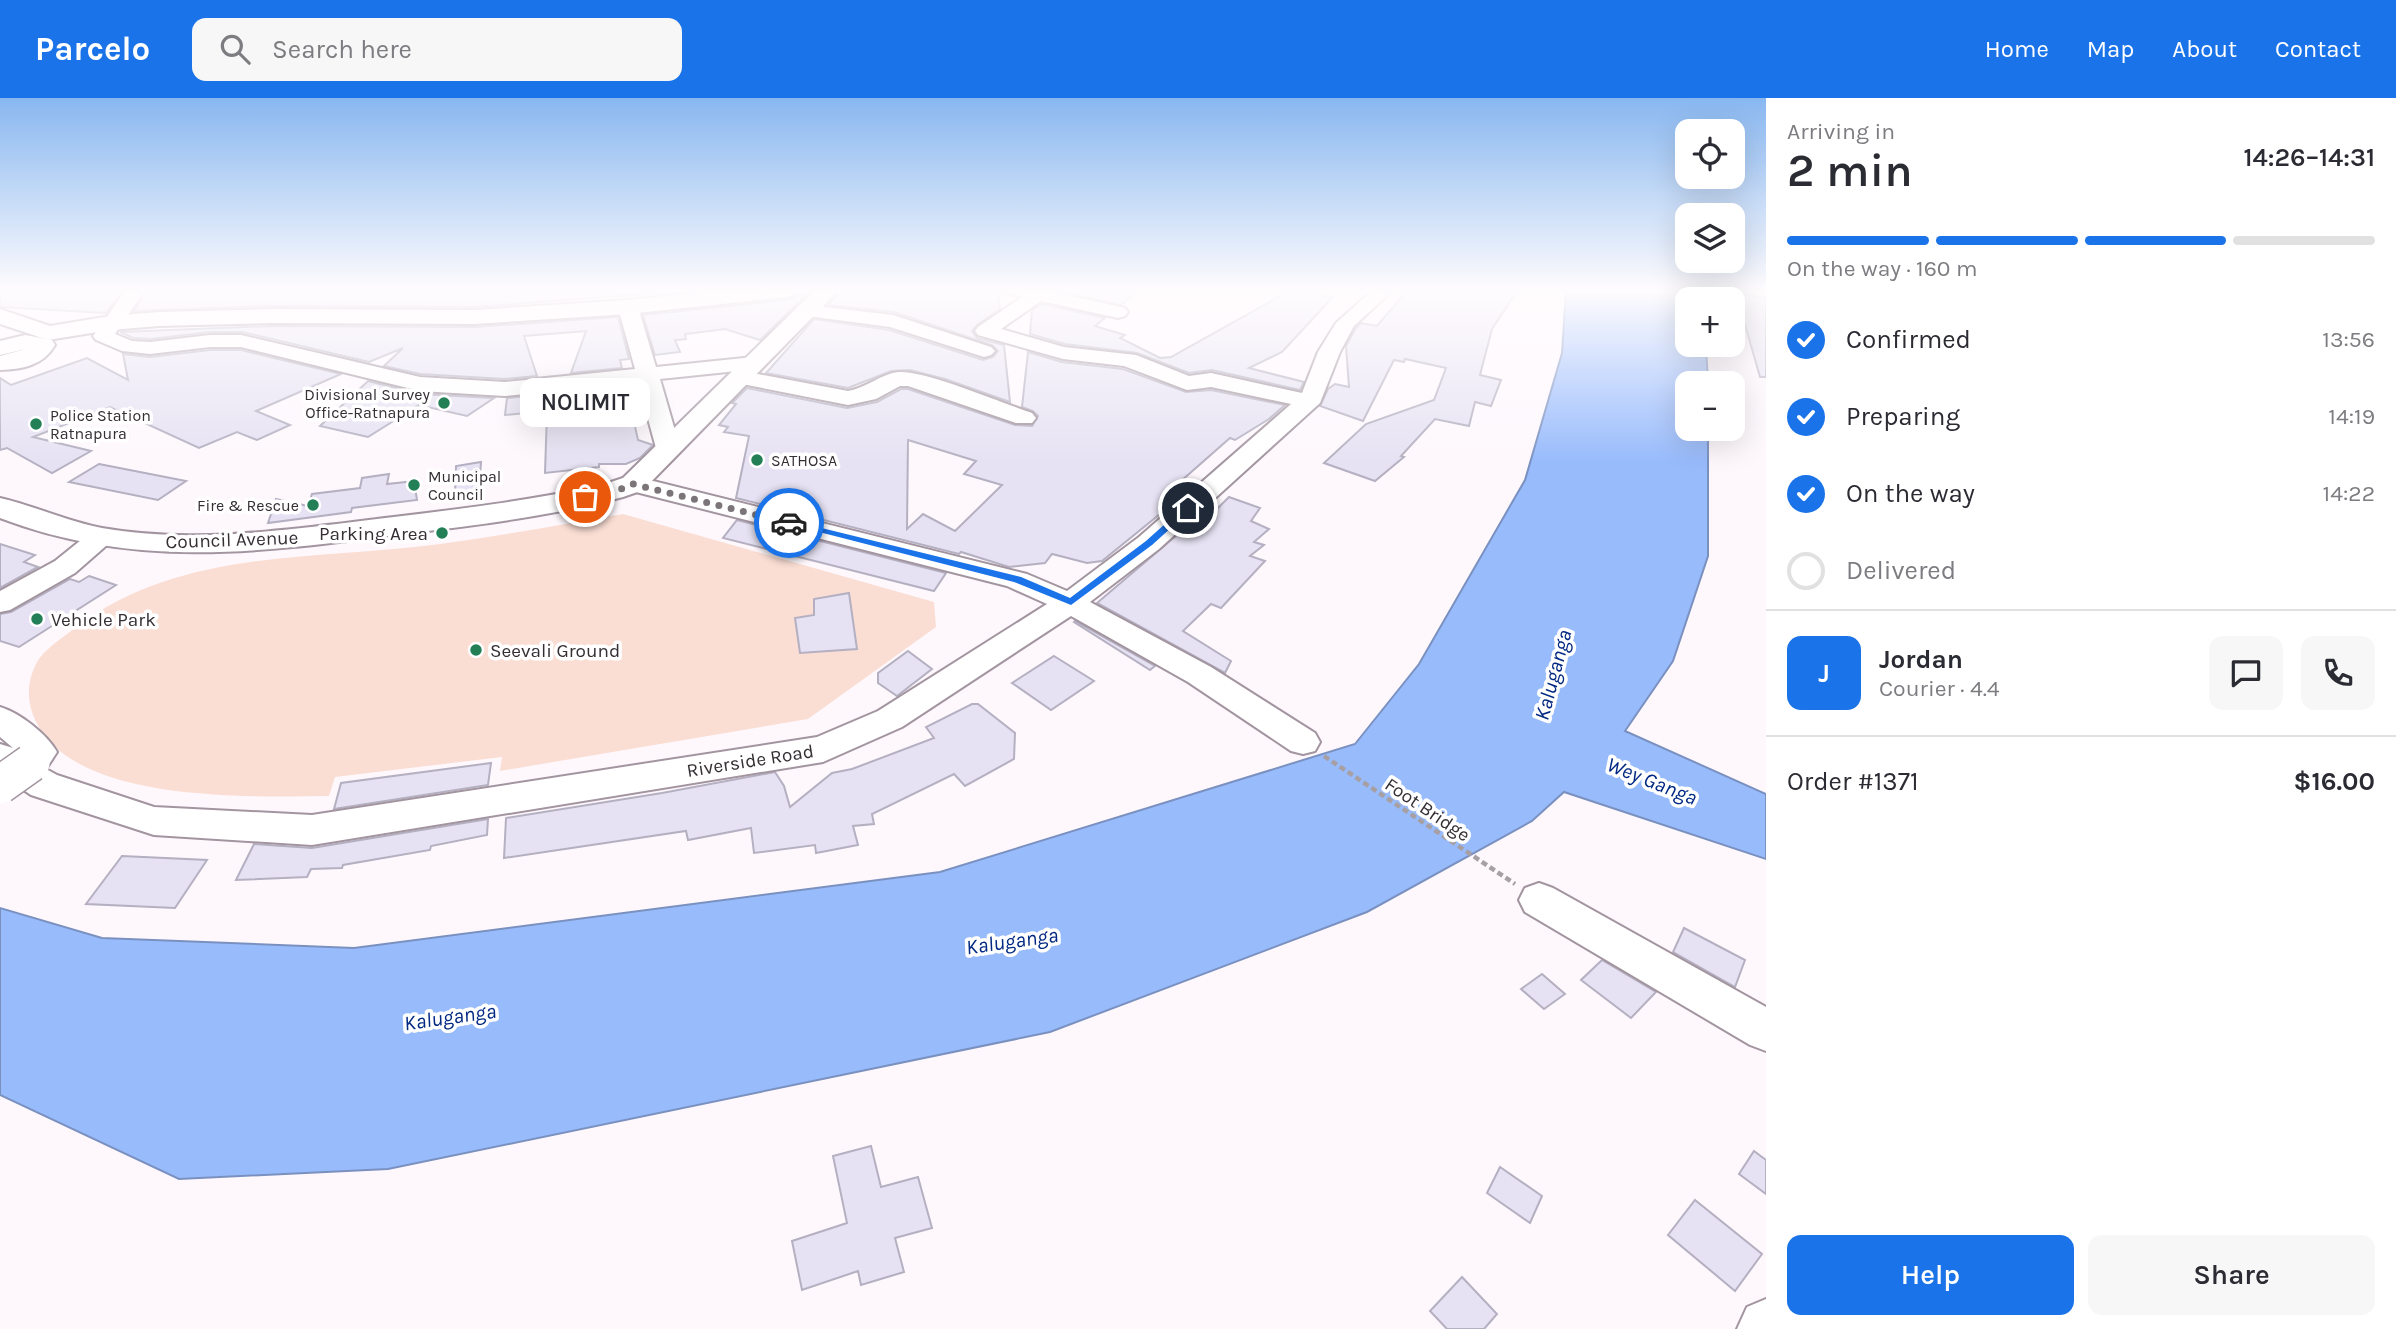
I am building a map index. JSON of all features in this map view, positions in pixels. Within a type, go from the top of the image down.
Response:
[{"type":"main road","points":[[633,484],[770,347]]},
{"type":"main road","points":[[0,348],[19,351]]},
{"type":"main road","name":"Council Avenue","points":[[0,507],[19,516],[101,538],[178,542],[275,540],[479,516],[611,493],[633,484]]},
{"type":"street","points":[[268,347],[421,384],[505,389],[647,374],[747,370],[848,398],[868,394],[896,379],[910,379],[1024,418]]},
{"type":"street","points":[[639,347],[668,448]]},
{"type":"street","points":[[973,347],[984,351]]},
{"type":"street","points":[[1043,347],[1063,353],[1128,359],[1187,383],[1211,380],[1306,401]]},
{"type":"street","name":"Riverside Road","points":[[16,760],[44,785],[154,821],[312,830],[823,749],[890,719],[1071,602],[1149,543],[1312,398],[1332,347]]},
{"type":"street","points":[[633,484],[1017,580],[1071,602],[1234,695],[1303,742]]},
{"type":"street","points":[[0,603],[65,567],[101,538]]},
{"type":"street","points":[[0,719],[40,752],[16,760],[0,785]]},
{"type":"street","points":[[1539,900],[1766,1030]]},
{"type":"path","name":"Foot Bridge","points":[[1303,742],[1539,900]]},
{"type":"shaded area","name":"Seevali Ground","points":[[623,514],[934,602],[936,627],[808,719],[500,771],[502,757],[335,777],[329,796],[184,792],[110,777],[78,763],[53,745],[34,717],[29,686],[36,664],[53,644],[116,602],[159,583],[204,570],[250,562],[440,544]]},
{"type":"water","points":[[1562,347],[1675,347],[1675,357],[1707,357],[1707,371],[1675,371],[1675,441],[1708,441],[1708,556],[1673,661],[1625,731],[1766,794],[1766,859],[1564,792],[1532,821],[1367,912],[1050,1032],[388,1169],[179,1179],[0,1095],[0,908],[102,938],[354,948],[940,872],[1355,744],[1419,664],[1525,480]]},
{"type":"building","points":[[307,347],[528,347],[537,376],[505,379],[420,374],[384,366],[403,348],[369,362]]},
{"type":"building","points":[[580,347],[626,347],[629,359],[620,360],[622,368],[571,373]]},
{"type":"building","points":[[653,347],[678,347],[680,352],[655,355]]},
{"type":"building","points":[[789,347],[944,347],[983,360],[993,357],[998,351],[994,347],[1004,347],[1010,402],[910,370],[891,371],[848,388],[766,373]]},
{"type":"building","points":[[1093,347],[1139,347],[1160,358],[1171,357],[1188,347],[1286,347],[1249,368],[1304,382],[1300,390],[1212,370],[1189,373],[1137,353]]},
{"type":"building","points":[[1346,347],[1487,347],[1480,375],[1501,380],[1491,406],[1475,402],[1469,426],[1435,419],[1401,456],[1404,457],[1375,481],[1324,463],[1366,424],[1434,400],[1446,368],[1405,359],[1404,362],[1394,360],[1363,421],[1320,406],[1328,389],[1335,384],[1349,387]]},
{"type":"building","points":[[1752,347],[1766,347],[1766,377],[1760,377]]},
{"type":"building","points":[[210,350],[241,350],[341,374],[256,411],[290,425],[257,440],[237,432],[199,448],[110,407],[33,437],[91,451],[52,473],[7,448],[0,450],[0,378],[11,385],[87,358],[128,380],[123,354],[150,357]]},
{"type":"building","points":[[1028,352],[1062,362],[1123,369],[1186,392],[1211,390],[1285,405],[1269,419],[1235,440],[1230,438],[1164,496],[1176,501],[1102,561],[1087,563],[1052,554],[1045,563],[1009,567],[961,552],[959,554],[736,498],[749,436],[724,432],[728,427],[719,425],[736,404],[732,403],[747,388],[847,408],[877,402],[901,389],[908,389],[1015,425],[1032,426],[1038,416],[1022,407]],"holes":[[[908,440],[976,461],[964,474],[1002,485],[955,531],[923,514],[907,529]]]},
{"type":"building","points":[[368,381],[420,394],[494,398],[467,416],[419,405],[368,437],[320,426]]},
{"type":"building","points":[[626,386],[638,440],[653,445],[640,458],[626,464],[599,464],[599,467],[545,473],[547,411],[505,415],[507,398]]},
{"type":"building","points":[[481,462],[479,491],[455,494],[456,466]]},
{"type":"building","points":[[99,464],[186,481],[158,500],[69,482]]},
{"type":"building","points":[[389,474],[387,484],[414,481],[417,500],[268,523],[276,499],[308,506],[312,494],[360,488],[362,478]]},
{"type":"building","points":[[1229,497],[1260,508],[1251,521],[1269,529],[1254,542],[1264,545],[1250,556],[1265,561],[1221,608],[1211,604],[1183,631],[1231,661],[1225,673],[1097,603],[1204,512],[1211,515]]},
{"type":"building","points":[[737,520],[946,573],[934,591],[723,538]]},
{"type":"building","points":[[0,544],[35,555],[24,562],[38,567],[0,588]]},
{"type":"building","points":[[89,576],[116,585],[19,647],[0,641],[0,614],[11,612],[70,579],[79,582]]},
{"type":"building","points":[[849,593],[857,649],[800,653],[795,618],[814,615],[814,599]]},
{"type":"building","points":[[1075,621],[1155,666],[1150,670]]},
{"type":"building","points":[[908,651],[932,669],[897,696],[878,683],[878,673]]},
{"type":"building","points":[[1054,656],[1094,681],[1051,710],[1012,683]]},
{"type":"building","points":[[972,704],[978,704],[1015,733],[1014,759],[965,786],[954,774],[872,814],[874,824],[853,826],[858,845],[816,853],[815,845],[754,853],[751,828],[688,840],[686,831],[504,858],[506,818],[775,772],[784,786],[790,807],[832,773],[852,769],[934,738],[926,727]]},
{"type":"building","points":[[491,763],[488,785],[334,809],[341,783]]},
{"type":"building","points":[[488,819],[487,835],[431,846],[430,850],[343,865],[342,868],[311,869],[307,877],[236,880],[254,844],[312,848]]},
{"type":"building","points":[[122,856],[207,860],[175,908],[86,904]]},
{"type":"building","points":[[1684,928],[1745,960],[1735,987],[1673,952]]},
{"type":"building","points":[[1602,960],[1656,992],[1631,1018],[1581,980]]},
{"type":"building","points":[[1542,974],[1565,994],[1544,1009],[1521,989]]},
{"type":"building","points":[[871,1146],[881,1187],[918,1177],[932,1228],[895,1238],[904,1272],[861,1285],[858,1271],[802,1290],[792,1241],[847,1223],[833,1156]]},
{"type":"building","points":[[1754,1151],[1766,1160],[1766,1194],[1739,1174]]},
{"type":"building","points":[[1500,1167],[1542,1196],[1530,1223],[1487,1193]]},
{"type":"building","points":[[1695,1200],[1762,1254],[1735,1291],[1668,1235]]},
{"type":"building","points":[[1462,1277],[1497,1314],[1484,1329],[1447,1329],[1430,1311]]},
{"type":"way so far","points":[[585,497],[611,493],[633,484],[789,523]]},
{"type":"place","name":"Divisional Survey Office-Ratnapura","points":[[444,403]]},
{"type":"place","name":"Police Station Ratnapura","points":[[36,424]]},
{"type":"place","name":"SATHOSA","points":[[757,460]]},
{"type":"place","name":"Municipal Council","points":[[414,485]]},
{"type":"place","name":"NOLIMIT","points":[[585,497]]},
{"type":"place","name":"Fire & Rescue","points":[[313,505]]},
{"type":"place","name":"Parking Area","points":[[442,533]]},
{"type":"place","name":"Vehicle Park","points":[[37,619]]},
{"type":"place","name":"Seevali Ground","points":[[476,650]]},
{"type":"route","points":[[789,523],[1017,580],[1071,602],[1149,543],[1188,508]]},
{"type":"water label","name":"Kaluganga","points":[[1553,675]]},
{"type":"water label","name":"Wey Ganga","points":[[1652,781]]},
{"type":"water label","name":"Kaluganga","points":[[1012,941]]},
{"type":"water label","name":"Kaluganga","points":[[450,1017]]}]
